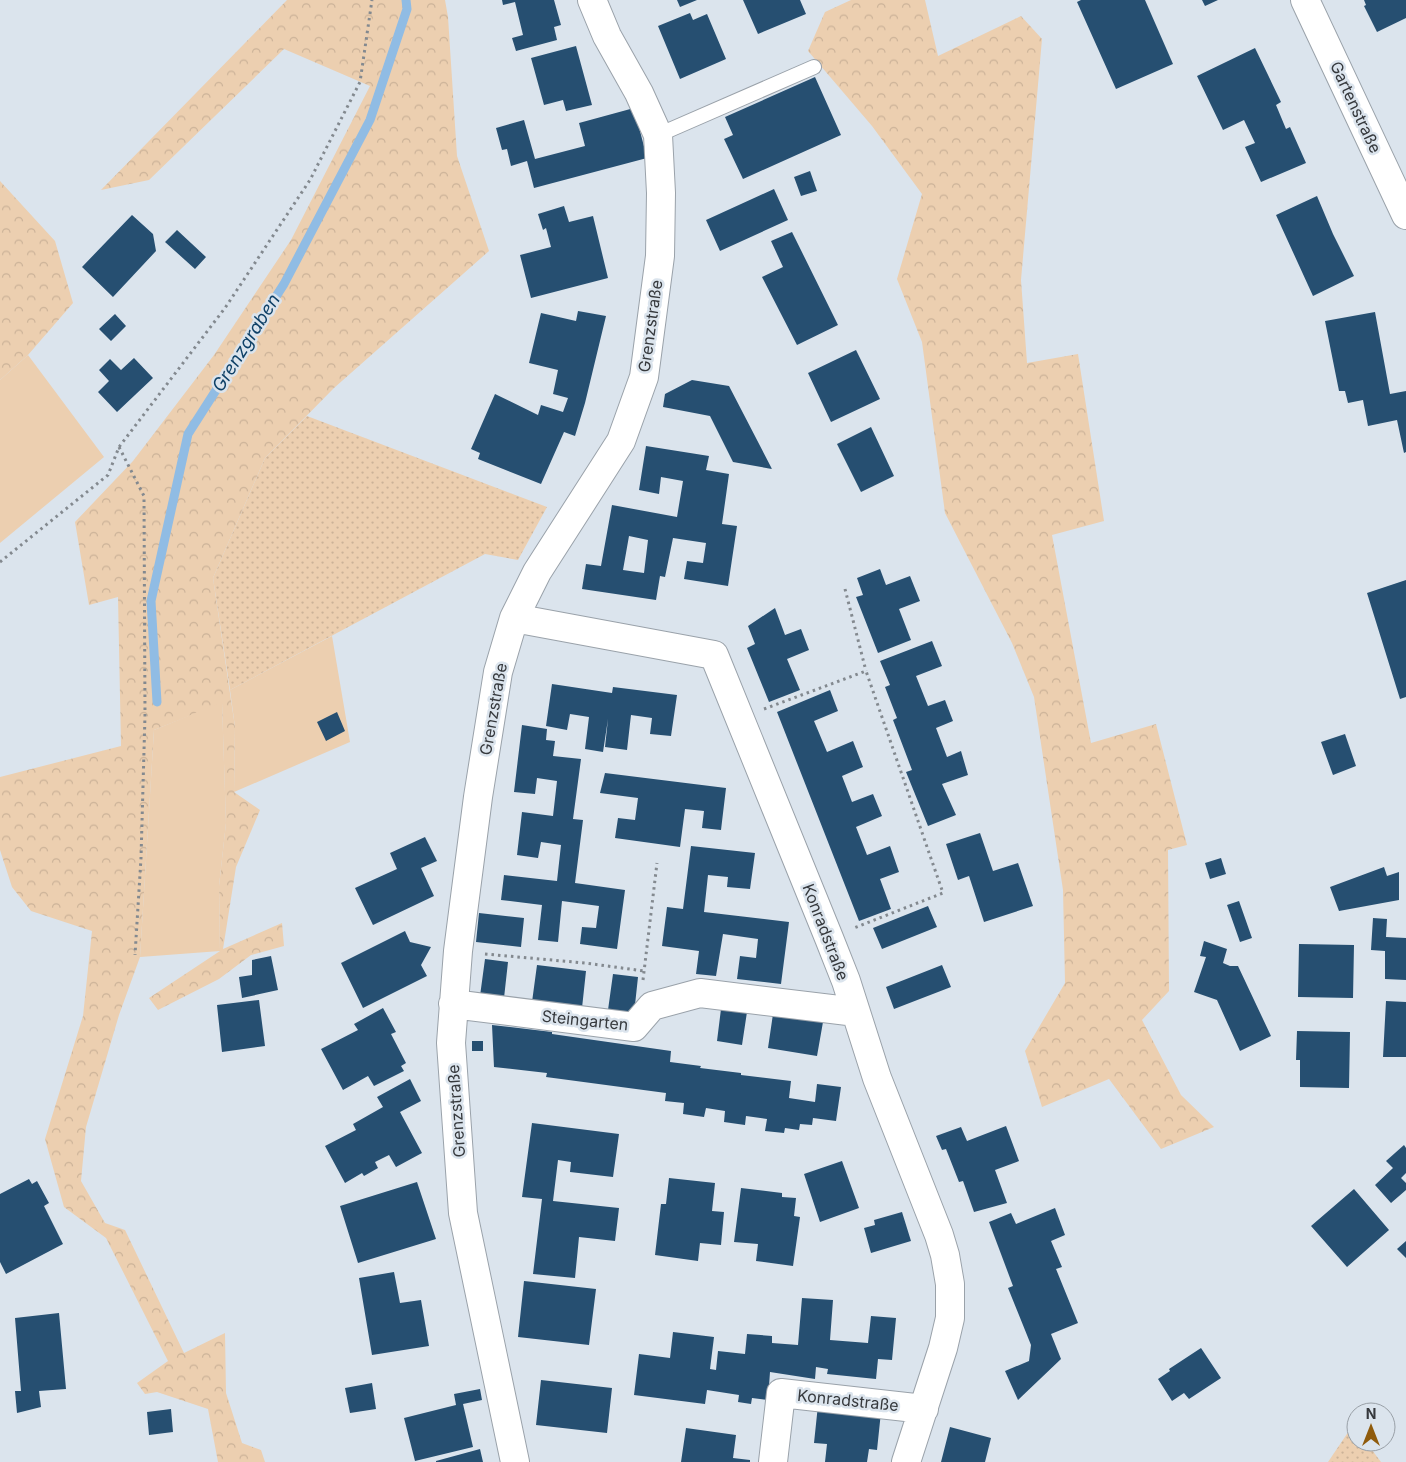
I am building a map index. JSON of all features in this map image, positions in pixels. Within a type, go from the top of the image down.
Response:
[{"type":"street","name":"Grenzstraße","points":[[515,1462],[463,1213],[451,1043],[453,1004],[478,797],[498,672],[514,618],[537,572],[620,441],[644,377],[660,256],[661,193],[658,135],[639,93],[607,36],[592,0]]},
{"type":"street","name":"Gartenstraße","points":[[1305,0],[1406,214]]},
{"type":"street","name":"Konradstraße","points":[[514,618],[714,655],[846,981],[877,1078],[939,1235],[945,1256],[950,1284],[950,1318],[943,1348],[906,1462]]},
{"type":"street","points":[[652,1006],[700,993],[856,1012]]},
{"type":"street","name":"Steingarten","points":[[453,1004],[634,1027],[652,1006]]},
{"type":"street","name":"Konradstraße","points":[[773,1462],[781,1393],[924,1409]]},
{"type":"lane","points":[[658,135],[814,67]]},
{"type":"path","points":[[0,562],[108,475],[119,447],[226,308],[310,180],[360,82],[372,0]]},
{"type":"path","points":[[119,447],[144,496],[145,715],[135,955]]},
{"type":"path","points":[[829,938],[943,894],[866,671],[845,589]]},
{"type":"path","points":[[740,718],[866,671]]},
{"type":"path","points":[[652,1006],[642,985],[656,863]]},
{"type":"path","points":[[458,951],[585,963],[644,971]]},
{"type":"green space","points":[[287,0],[445,0],[448,17],[457,156],[489,251],[334,388],[265,458],[213,578],[235,727],[234,792],[260,810],[236,867],[223,949],[282,923],[284,946],[251,955],[219,979],[158,1010],[149,998],[220,951],[219,886],[226,823],[222,703],[154,730],[140,957],[119,1015],[86,1127],[81,1181],[105,1223],[125,1230],[184,1353],[225,1333],[226,1393],[242,1443],[261,1450],[265,1462],[218,1462],[208,1409],[157,1392],[145,1394],[137,1383],[168,1361],[106,1238],[64,1207],[45,1139],[83,1016],[92,931],[31,911],[12,887],[0,850],[0,777],[121,746],[118,597],[89,605],[75,522],[133,461],[214,355],[291,240],[370,86],[284,49],[149,180],[101,190]]},
{"type":"green space","points":[[851,0],[925,0],[938,56],[1021,16],[1042,39],[1021,280],[1027,363],[1078,354],[1104,521],[1052,535],[1091,743],[1156,724],[1187,845],[1168,850],[1169,991],[1142,1020],[1181,1095],[1214,1127],[1161,1149],[1109,1079],[1042,1107],[1025,1051],[1065,983],[1063,890],[1034,697],[1012,643],[945,513],[922,342],[897,279],[922,194],[872,126],[808,51],[825,12]]},
{"type":"green space","points":[[0,181],[55,241],[73,303],[28,355],[0,380]]},
{"type":"green space","points":[[28,355],[104,457],[0,543],[0,380]]},
{"type":"green space","points":[[307,416],[547,507],[518,560],[485,554],[230,690],[213,578],[265,458]]},
{"type":"green space","points":[[332,636],[350,742],[234,792],[235,727],[230,690]]},
{"type":"green space","points":[[222,702],[226,823],[219,886],[220,951],[140,957],[154,730]]},
{"type":"green space","points":[[1346,1435],[1346,1452],[1374,1452],[1381,1462],[1328,1462]]},
{"type":"building","points":[[502,0],[554,0],[561,25],[554,27],[557,40],[516,51],[512,38],[523,35],[515,2],[503,5]]},
{"type":"building","points":[[677,0],[697,0],[680,7]]},
{"type":"building","points":[[743,0],[800,0],[806,14],[758,34]]},
{"type":"building","points":[[1081,0],[1145,0],[1173,64],[1116,89],[1077,2]]},
{"type":"building","points":[[1202,0],[1218,0],[1205,6]]},
{"type":"building","points":[[1364,0],[1406,0],[1406,18],[1377,32],[1364,6],[1366,5]]},
{"type":"building","points":[[690,13],[693,20],[707,14],[726,59],[680,79],[658,26]]},
{"type":"building","points":[[576,46],[592,105],[566,111],[563,100],[544,105],[531,58]]},
{"type":"building","points":[[1255,48],[1281,102],[1276,105],[1286,129],[1290,127],[1306,163],[1261,182],[1245,147],[1255,143],[1244,120],[1223,130],[1197,76]]},
{"type":"building","points":[[815,77],[841,135],[743,179],[724,139],[733,135],[725,117]]},
{"type":"building","points":[[634,108],[647,158],[534,188],[527,161],[511,166],[507,149],[502,150],[496,128],[524,120],[535,159],[585,146],[579,123]]},
{"type":"building","points":[[810,171],[817,191],[801,196],[794,177]]},
{"type":"building","points":[[774,189],[788,220],[720,251],[706,220]]},
{"type":"building","points":[[1317,196],[1354,276],[1313,296],[1276,215]]},
{"type":"building","points":[[564,206],[569,222],[593,216],[608,278],[531,298],[520,255],[551,247],[546,228],[543,230],[538,214]]},
{"type":"building","points":[[132,215],[153,234],[156,251],[113,297],[82,267]]},
{"type":"building","points":[[177,230],[206,257],[195,269],[165,242]]},
{"type":"building","points":[[792,232],[838,325],[797,345],[762,277],[783,267],[771,241]]},
{"type":"building","points":[[578,311],[606,316],[575,436],[564,432],[541,484],[478,459],[480,453],[471,449],[495,394],[538,415],[541,405],[563,412],[568,398],[553,394],[558,370],[529,363],[541,313],[576,321]]},
{"type":"building","points":[[1375,312],[1390,394],[1406,391],[1406,452],[1404,453],[1397,420],[1368,426],[1363,400],[1348,403],[1345,391],[1339,391],[1325,321]]},
{"type":"building","points":[[115,314],[126,326],[111,341],[99,329]]},
{"type":"building","points":[[856,350],[880,399],[831,422],[808,373]]},
{"type":"building","points":[[134,358],[153,378],[117,412],[98,392],[109,381],[99,370],[110,359],[121,370]]},
{"type":"building","points":[[692,380],[729,386],[772,469],[733,462],[710,416],[663,407],[665,394]]},
{"type":"building","points":[[871,427],[894,476],[861,492],[837,444]]},
{"type":"building","points":[[646,446],[709,456],[706,470],[729,474],[722,524],[737,526],[728,586],[684,579],[687,561],[703,563],[706,543],[673,538],[665,577],[660,576],[656,600],[582,589],[586,564],[601,566],[612,505],[677,517],[683,481],[661,477],[659,494],[639,490]],"holes":[[[629,536],[648,540],[644,573],[623,570]]]},
{"type":"building","points":[[880,569],[886,585],[910,576],[920,601],[899,609],[911,640],[878,653],[856,597],[863,595],[857,578]]},
{"type":"building","points":[[1406,580],[1406,697],[1400,699],[1367,593]]},
{"type":"building","points":[[775,608],[785,635],[801,629],[809,650],[787,659],[800,690],[769,702],[747,648],[755,644],[748,626]]},
{"type":"building","points":[[932,641],[942,666],[916,676],[928,706],[945,700],[953,721],[936,728],[947,757],[961,751],[968,775],[942,784],[956,815],[928,826],[906,772],[912,770],[893,720],[897,718],[885,687],[890,685],[880,661]]},
{"type":"building","points":[[552,684],[612,693],[613,687],[677,695],[671,736],[650,734],[652,718],[631,715],[627,750],[605,747],[608,719],[603,752],[585,749],[589,717],[570,714],[567,730],[546,726]]},
{"type":"building","points":[[830,690],[838,711],[814,721],[827,752],[853,741],[863,767],[842,776],[852,802],[873,794],[882,816],[856,827],[867,855],[890,846],[899,872],[880,879],[891,909],[859,921],[777,712]]},
{"type":"building","points":[[337,712],[345,731],[326,741],[317,722]]},
{"type":"building","points":[[522,725],[547,729],[546,740],[555,741],[553,756],[581,759],[573,819],[583,820],[575,883],[625,890],[617,949],[580,944],[582,927],[596,928],[599,906],[562,901],[558,942],[538,940],[542,905],[501,900],[504,875],[557,881],[561,845],[541,842],[538,858],[517,855],[522,812],[553,816],[557,781],[537,778],[535,794],[514,792]]},
{"type":"building","points":[[1345,734],[1356,766],[1333,775],[1321,742]]},
{"type":"building","points":[[605,773],[726,788],[721,830],[702,828],[704,811],[685,809],[680,847],[615,838],[618,818],[635,820],[638,798],[600,793]]},
{"type":"building","points":[[980,833],[993,871],[1018,863],[1033,906],[984,922],[969,876],[958,880],[946,844]]},
{"type":"building","points":[[425,837],[437,861],[421,868],[434,896],[373,925],[355,888],[397,869],[390,853]]},
{"type":"building","points":[[691,846],[755,853],[750,889],[727,887],[728,877],[708,875],[704,912],[789,922],[781,984],[737,979],[740,956],[756,958],[758,939],[723,934],[716,976],[696,974],[699,951],[662,946],[667,907],[683,909]]},
{"type":"building","points":[[1221,858],[1226,874],[1210,879],[1205,863]]},
{"type":"building","points":[[1384,867],[1387,876],[1399,872],[1399,900],[1339,911],[1330,887]]},
{"type":"building","points":[[1239,901],[1252,938],[1240,942],[1227,905]]},
{"type":"building","points":[[928,906],[937,927],[882,949],[873,928]]},
{"type":"building","points":[[479,913],[524,918],[521,947],[476,942]]},
{"type":"building","points":[[1373,918],[1387,919],[1386,937],[1406,938],[1406,980],[1385,979],[1385,951],[1371,950]]},
{"type":"building","points":[[405,931],[410,942],[431,947],[421,965],[427,976],[363,1008],[341,963]]},
{"type":"building","points":[[1204,941],[1227,949],[1223,963],[1230,966],[1238,966],[1271,1036],[1240,1051],[1217,1000],[1194,992],[1206,957],[1200,956]]},
{"type":"building","points":[[1299,944],[1354,945],[1353,998],[1298,997]]},
{"type":"building","points":[[271,956],[278,990],[242,998],[239,977],[252,975],[252,960]]},
{"type":"building","points":[[485,959],[508,962],[504,998],[480,996]]},
{"type":"building","points":[[537,965],[586,971],[582,1008],[532,1002]]},
{"type":"building","points":[[942,965],[951,987],[894,1009],[886,987]]},
{"type":"building","points":[[613,974],[638,977],[634,1014],[608,1010]]},
{"type":"building","points":[[259,1000],[265,1046],[222,1052],[217,1005]]},
{"type":"building","points":[[1386,1001],[1406,1002],[1406,1057],[1383,1057]]},
{"type":"building","points":[[383,1008],[396,1032],[391,1034],[406,1063],[401,1066],[404,1071],[374,1086],[368,1076],[343,1090],[321,1049],[358,1030],[354,1024]]},
{"type":"building","points":[[721,1009],[747,1012],[742,1045],[717,1041]]},
{"type":"building","points":[[773,1014],[823,1022],[817,1056],[768,1048]]},
{"type":"building","points":[[492,1025],[552,1032],[552,1034],[671,1051],[670,1062],[741,1073],[741,1075],[791,1081],[789,1098],[815,1102],[817,1084],[841,1087],[836,1121],[813,1118],[812,1125],[800,1124],[799,1130],[785,1128],[784,1133],[765,1131],[767,1119],[746,1116],[745,1125],[724,1122],[725,1111],[706,1108],[704,1117],[683,1114],[684,1103],[665,1101],[666,1093],[546,1077],[547,1073],[494,1067]]},
{"type":"building","points":[[1297,1031],[1350,1032],[1349,1088],[1300,1087],[1300,1060],[1296,1060]]},
{"type":"building","points":[[472,1041],[483,1041],[483,1051],[472,1051]]},
{"type":"building","points":[[410,1079],[421,1101],[400,1112],[422,1153],[396,1167],[389,1155],[375,1162],[378,1168],[364,1176],[362,1173],[345,1183],[325,1146],[356,1130],[353,1124],[383,1107],[377,1097]]},
{"type":"building","points":[[532,1123],[619,1134],[613,1177],[570,1172],[571,1162],[558,1160],[553,1201],[619,1208],[615,1241],[579,1237],[575,1278],[533,1274],[542,1199],[522,1197]]},
{"type":"building","points":[[1006,1126],[1019,1161],[995,1170],[1007,1203],[974,1212],[963,1181],[959,1182],[946,1149],[942,1150],[936,1136],[961,1127],[967,1141]]},
{"type":"building","points":[[1404,1145],[1406,1148],[1406,1173],[1401,1178],[1406,1183],[1406,1190],[1391,1203],[1375,1185],[1393,1168],[1386,1161]]},
{"type":"building","points":[[842,1161],[859,1208],[820,1222],[804,1174]]},
{"type":"building","points":[[669,1178],[715,1183],[712,1211],[724,1212],[721,1245],[700,1243],[698,1261],[655,1255],[661,1204],[666,1204]]},
{"type":"building","points":[[29,1179],[32,1184],[37,1181],[49,1203],[44,1206],[63,1244],[6,1274],[0,1262],[0,1194]]},
{"type":"building","points":[[417,1182],[436,1239],[358,1263],[340,1206]]},
{"type":"building","points":[[741,1188],[782,1193],[782,1197],[796,1198],[794,1216],[800,1217],[793,1266],[756,1261],[758,1244],[734,1242]]},
{"type":"building","points":[[1354,1189],[1389,1230],[1347,1267],[1311,1226]]},
{"type":"building","points":[[1055,1208],[1065,1235],[1051,1241],[1062,1267],[1056,1269],[1078,1323],[1051,1334],[1061,1359],[1018,1400],[1005,1371],[1029,1361],[1031,1345],[1008,1288],[1013,1286],[989,1222],[1011,1213],[1016,1224]]},
{"type":"building","points":[[902,1212],[911,1241],[871,1253],[864,1228],[875,1225],[874,1220]]},
{"type":"building","points":[[1406,1241],[1406,1258],[1397,1249]]},
{"type":"building","points":[[394,1272],[400,1303],[421,1300],[429,1346],[372,1355],[359,1278]]},
{"type":"building","points":[[524,1281],[596,1289],[589,1345],[518,1337]]},
{"type":"building","points":[[802,1298],[833,1300],[830,1340],[868,1343],[871,1316],[896,1318],[892,1360],[878,1359],[876,1379],[827,1374],[828,1369],[816,1367],[815,1379],[770,1372],[768,1400],[752,1398],[751,1404],[738,1402],[739,1395],[707,1390],[705,1404],[634,1395],[639,1354],[670,1358],[673,1332],[714,1337],[710,1369],[716,1370],[718,1351],[745,1354],[747,1334],[772,1336],[772,1343],[798,1345]]},
{"type":"building","points":[[59,1313],[66,1389],[39,1391],[41,1407],[17,1413],[15,1391],[21,1391],[15,1318]]},
{"type":"building","points":[[1201,1348],[1221,1378],[1189,1399],[1184,1393],[1172,1401],[1158,1379],[1170,1371],[1169,1369]]},
{"type":"building","points":[[541,1380],[612,1388],[607,1433],[536,1425]]},
{"type":"building","points":[[372,1383],[376,1409],[350,1413],[345,1388]]},
{"type":"building","points":[[480,1389],[482,1400],[463,1404],[473,1447],[415,1461],[404,1418],[456,1405],[454,1394]]},
{"type":"building","points":[[818,1405],[881,1412],[877,1450],[869,1449],[867,1462],[825,1462],[827,1444],[814,1443]]},
{"type":"building","points":[[171,1409],[173,1432],[149,1435],[147,1412]]},
{"type":"building","points":[[950,1427],[991,1438],[985,1462],[941,1462]]},
{"type":"building","points":[[686,1428],[736,1435],[733,1458],[750,1460],[750,1462],[681,1462]]},
{"type":"building","points":[[480,1449],[483,1462],[436,1462],[436,1461]]},
{"type":"waterway","name":"Grenzgraben","points":[[157,702],[151,601],[188,434],[284,284],[370,120],[407,9],[406,0]]}]
